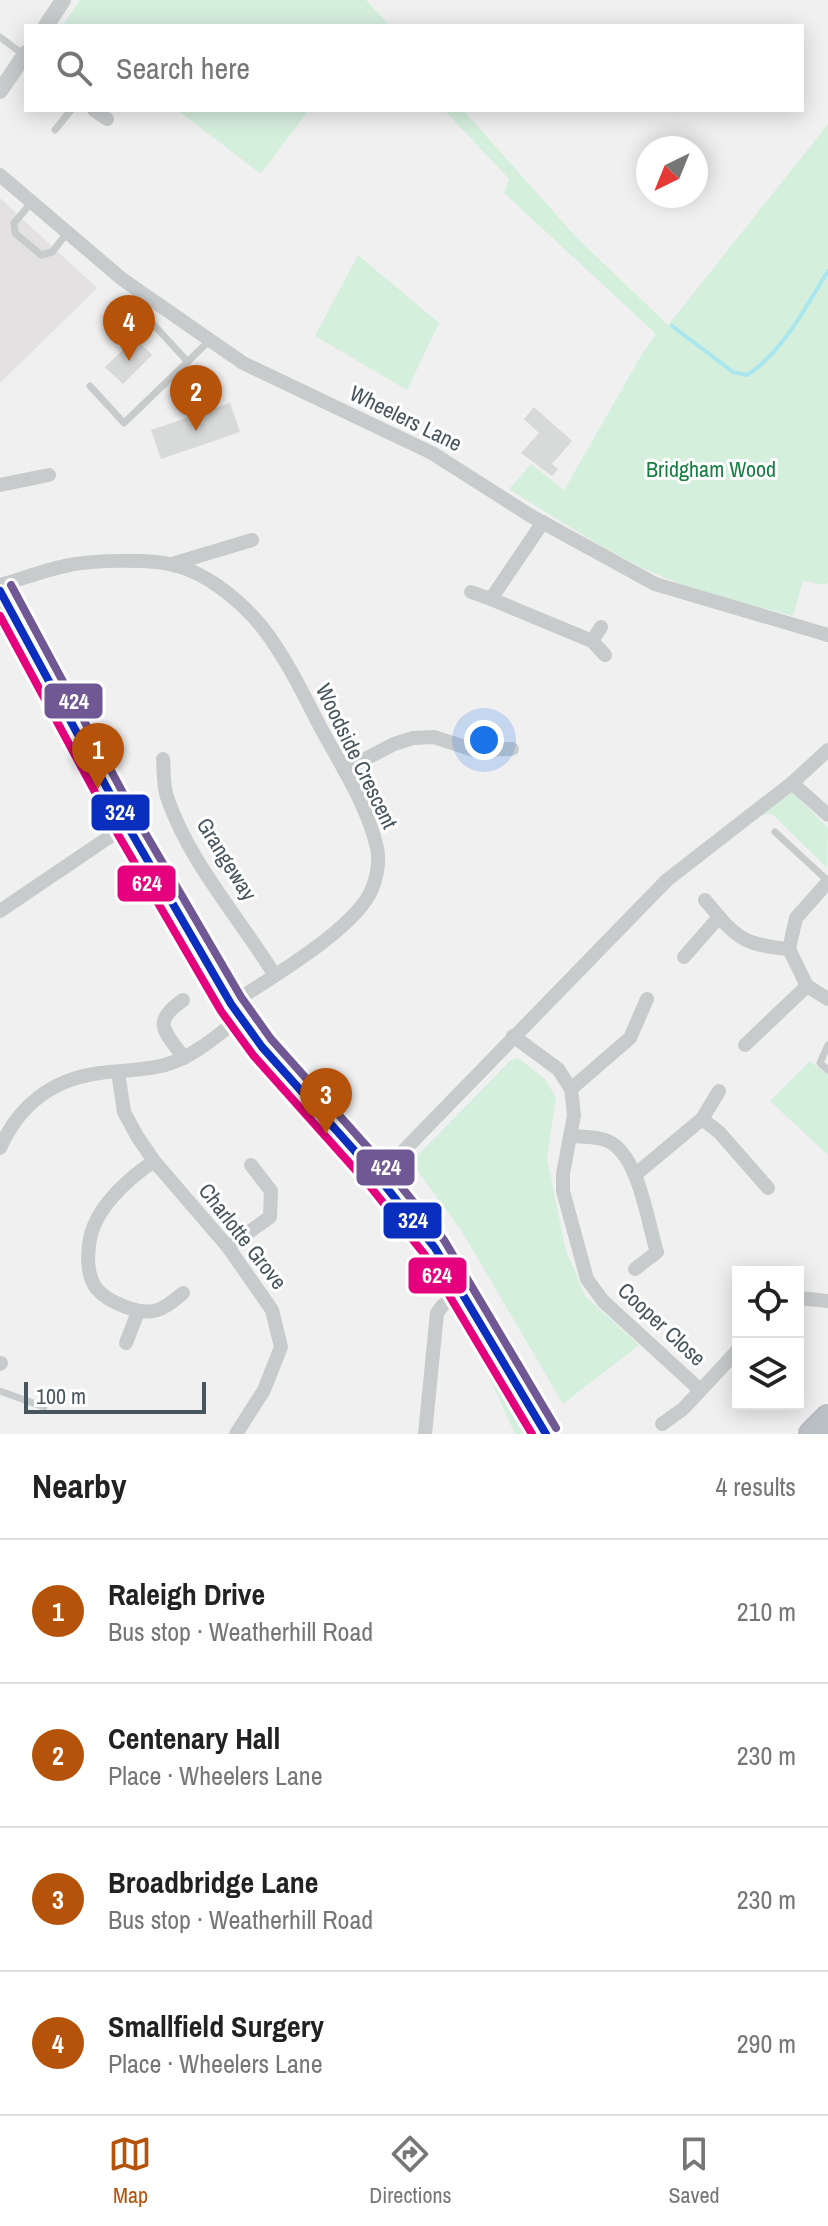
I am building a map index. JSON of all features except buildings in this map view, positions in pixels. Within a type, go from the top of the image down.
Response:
[{"type":"highway","points":[[812,1434],[828,1418]]},
{"type":"street","points":[[47,24],[63,0]]},
{"type":"street","points":[[2,87],[24,56]]},
{"type":"street","name":"Wheelers Lane","points":[[5,179],[122,279],[209,341],[280,382],[441,458],[543,522],[665,588],[828,635]]},
{"type":"street","points":[[0,485],[49,475]]},
{"type":"street","points":[[491,599],[543,522]]},
{"type":"street","name":"Woodside Crescent","points":[[172,564],[252,540]]},
{"type":"street","name":"Woodside Crescent","points":[[0,588],[71,565],[128,562],[172,564],[201,575],[260,625],[284,659],[373,831],[378,852],[377,872],[370,893],[354,915],[334,933],[274,974],[184,1058]]},
{"type":"street","points":[[0,588],[6,619],[236,1010],[281,1069],[378,1177],[435,1248],[546,1434]]},
{"type":"street","points":[[471,592],[592,641],[605,655]]},
{"type":"street","points":[[592,641],[601,627]]},
{"type":"street","points":[[344,770],[394,744],[413,738],[434,737],[474,750],[512,749]]},
{"type":"street","points":[[378,1177],[667,880],[792,783],[828,750]]},
{"type":"street","name":"Grangeway","points":[[163,759],[166,794],[182,831],[212,883],[274,974]]},
{"type":"street","points":[[792,783],[828,815]]},
{"type":"street","points":[[0,911],[127,825]]},
{"type":"street","points":[[828,881],[796,918],[789,949],[807,986],[828,999]]},
{"type":"street","points":[[705,900],[740,939],[759,946],[789,949]]},
{"type":"street","points":[[684,957],[719,917]]},
{"type":"street","points":[[745,1045],[761,1019],[807,986]]},
{"type":"street","points":[[513,1036],[558,1069],[571,1089],[630,1038],[647,999]]},
{"type":"street","points":[[0,1148],[23,1110],[52,1087],[75,1078],[167,1065],[184,1058],[165,1029],[163,1020],[165,1013],[183,1000]]},
{"type":"street","name":"Charlotte Grove","points":[[118,1072],[124,1112],[154,1161],[228,1247],[272,1310],[281,1347],[264,1390],[236,1434]]},
{"type":"street","name":"Cooper Close","points":[[571,1089],[574,1103],[563,1191],[587,1279],[603,1301],[699,1389]]},
{"type":"street","points":[[636,1174],[702,1119],[719,1091]]},
{"type":"street","points":[[702,1119],[719,1132],[768,1188]]},
{"type":"street","points":[[571,1136],[609,1141],[628,1157],[636,1174],[657,1252],[635,1269]]},
{"type":"street","points":[[154,1161],[126,1181],[105,1207],[92,1233],[88,1263],[97,1289],[124,1307],[138,1312],[158,1310],[183,1293]]},
{"type":"street","points":[[228,1247],[270,1217],[271,1191],[251,1165]]},
{"type":"street","points":[[425,1434],[437,1313],[443,1305],[463,1292]]},
{"type":"street","points":[[804,1299],[828,1301]]},
{"type":"street","points":[[126,1343],[138,1312]]},
{"type":"street","name":"Cooper Close","points":[[662,1424],[683,1409],[732,1356]]},
{"type":"lane","points":[[0,37],[24,54]]},
{"type":"lane","points":[[55,130],[69,112]]},
{"type":"lane","points":[[32,202],[14,223],[15,233],[32,248],[41,255],[52,252],[68,232]]},
{"type":"lane","points":[[153,324],[188,362]]},
{"type":"lane","points":[[90,386],[124,423],[209,341]]},
{"type":"lane","points":[[775,832],[828,881]]},
{"type":"lane","points":[[828,1045],[820,1063],[828,1070]]},
{"type":"lane","points":[[0,1391],[44,1407]]},
{"type":"shaded area","points":[[0,198],[97,288],[0,383]]},
{"type":"green space","points":[[80,0],[366,0],[388,24],[63,24]]},
{"type":"green space","points":[[180,112],[308,112],[261,174]]},
{"type":"green space","name":"Bridgham Wood","points":[[446,112],[465,112],[577,238],[668,325],[828,124],[828,582],[826,585],[803,581],[793,616],[704,592],[653,573],[509,489],[531,464],[564,490],[656,334],[504,193],[509,179]]},
{"type":"green space","points":[[358,255],[439,323],[407,390],[315,336]]},
{"type":"green space","points":[[791,790],[828,828],[827,868],[772,814],[749,817]]},
{"type":"green space","points":[[518,1058],[545,1079],[556,1097],[547,1158],[566,1251],[586,1297],[639,1345],[563,1404],[461,1230],[411,1162],[510,1061]]},
{"type":"green space","points":[[810,1061],[828,1075],[828,1155],[770,1101]]},
{"type":"green space","points":[[466,1314],[533,1434],[515,1434],[481,1359]]},
{"type":"waterway","points":[[672,326],[733,372],[747,375],[783,341],[828,271]]},
{"type":"transit line","name":"424","points":[[11,585],[137,819],[241,997],[271,1039],[387,1169],[444,1240],[556,1428]]},
{"type":"transit line","name":"324","points":[[0,591],[127,825],[231,1004],[262,1047],[378,1177],[435,1248],[546,1434]]},
{"type":"transit line","name":"624","points":[[0,616],[116,831],[221,1011],[253,1055],[369,1185],[425,1255],[532,1434]]},
{"type":"place","name":"Smallfield Surgery","points":[[129,361]]},
{"type":"place","name":"Centenary Hall","points":[[196,431]]},
{"type":"place","name":"Raleigh Drive","points":[[98,789]]},
{"type":"place","name":"Broadbridge Lane","points":[[326,1134]]}]
